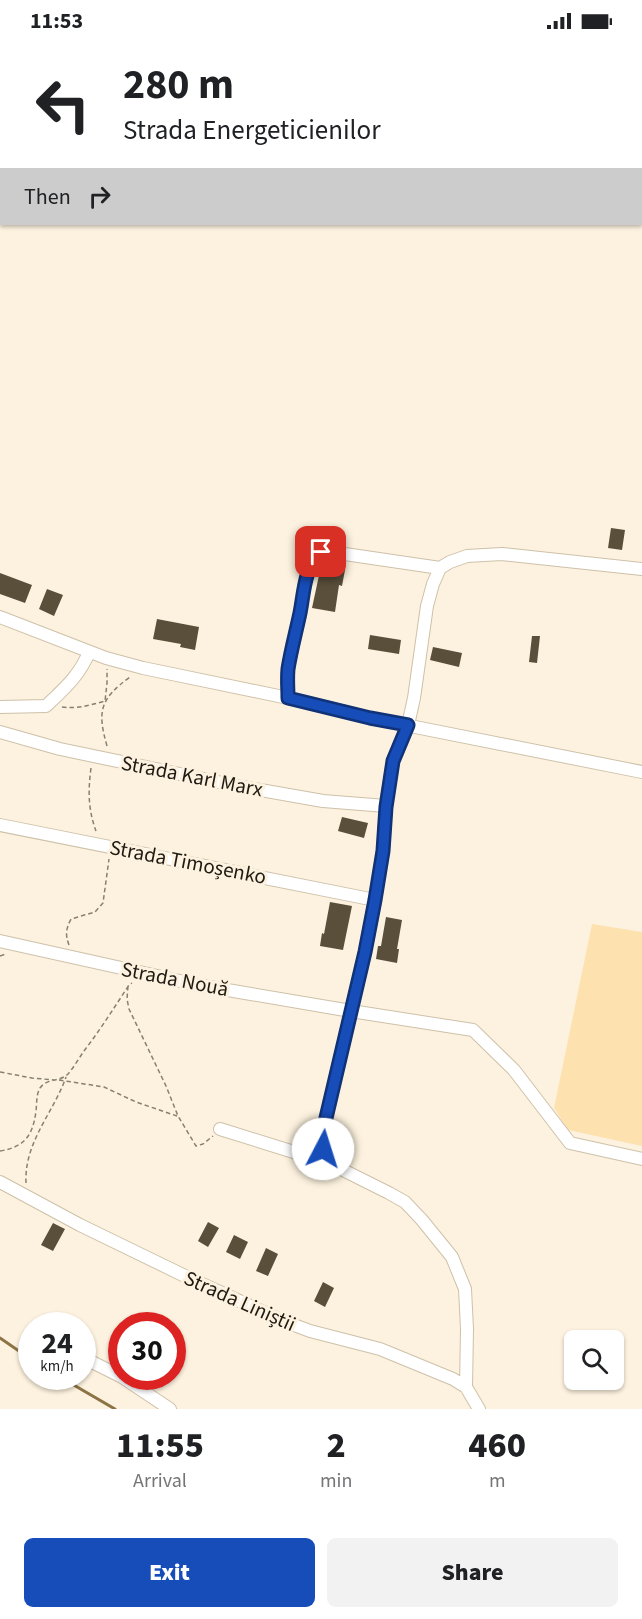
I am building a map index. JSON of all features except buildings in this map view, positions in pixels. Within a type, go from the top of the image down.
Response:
[{"type":"street","points":[[288,698],[288,671],[302,592],[311,565],[321,552],[440,568]]},
{"type":"street","points":[[329,1163],[323,1149],[326,1118],[375,900],[393,761],[408,725],[427,606],[440,568],[467,556],[502,554],[642,569]]},
{"type":"street","points":[[0,617],[89,652],[143,668],[288,698],[370,718],[642,771]]},
{"type":"street","points":[[0,707],[46,706],[68,685],[83,666],[89,652]]},
{"type":"street","name":"Strada Karl Marx","points":[[0,732],[92,756],[237,786],[323,801],[386,807]]},
{"type":"street","name":"Strada Timoșenko","points":[[0,825],[375,900]]},
{"type":"street","name":"Strada Nouă","points":[[0,941],[198,985],[473,1030],[514,1070],[570,1143],[642,1160]]},
{"type":"street","points":[[220,1129],[329,1163],[405,1202],[422,1220],[452,1257],[465,1289],[466,1387],[479,1409]]},
{"type":"street","name":"Strada Liniștii","points":[[0,1182],[90,1230],[281,1320],[310,1331],[381,1349],[453,1379],[466,1387]]},
{"type":"street","points":[[142,1390],[170,1409]]},
{"type":"path","points":[[106,658],[108,673],[101,714],[102,730],[108,750],[118,761]]},
{"type":"path","points":[[46,706],[71,708],[105,701],[113,691],[143,668]]},
{"type":"path","points":[[69,945],[66,928],[71,919],[95,912],[104,903],[110,856],[95,830],[90,809],[88,792],[92,756]]},
{"type":"path","points":[[27,1196],[25,1179],[33,1142],[52,1109],[67,1075],[129,986],[145,974]]},
{"type":"path","points":[[129,986],[127,999],[129,1009],[178,1116],[196,1146],[203,1144],[220,1129]]},
{"type":"path","points":[[0,1072],[104,1087],[136,1102],[178,1116]]},
{"type":"path","points":[[0,1151],[12,1149],[29,1136],[34,1124],[37,1096],[41,1087],[47,1082],[67,1075]]},
{"type":"shaded area","points":[[592,924],[642,932],[642,1146],[568,1130],[554,1108]]},
{"type":"waterway","points":[[0,1338],[18,1350]]},
{"type":"waterway","points":[[82,1390],[115,1409]]},
{"type":"route","points":[[321,552],[311,565],[302,592],[288,671],[288,698],[408,725],[393,761],[375,900],[326,1118],[323,1149]]}]
